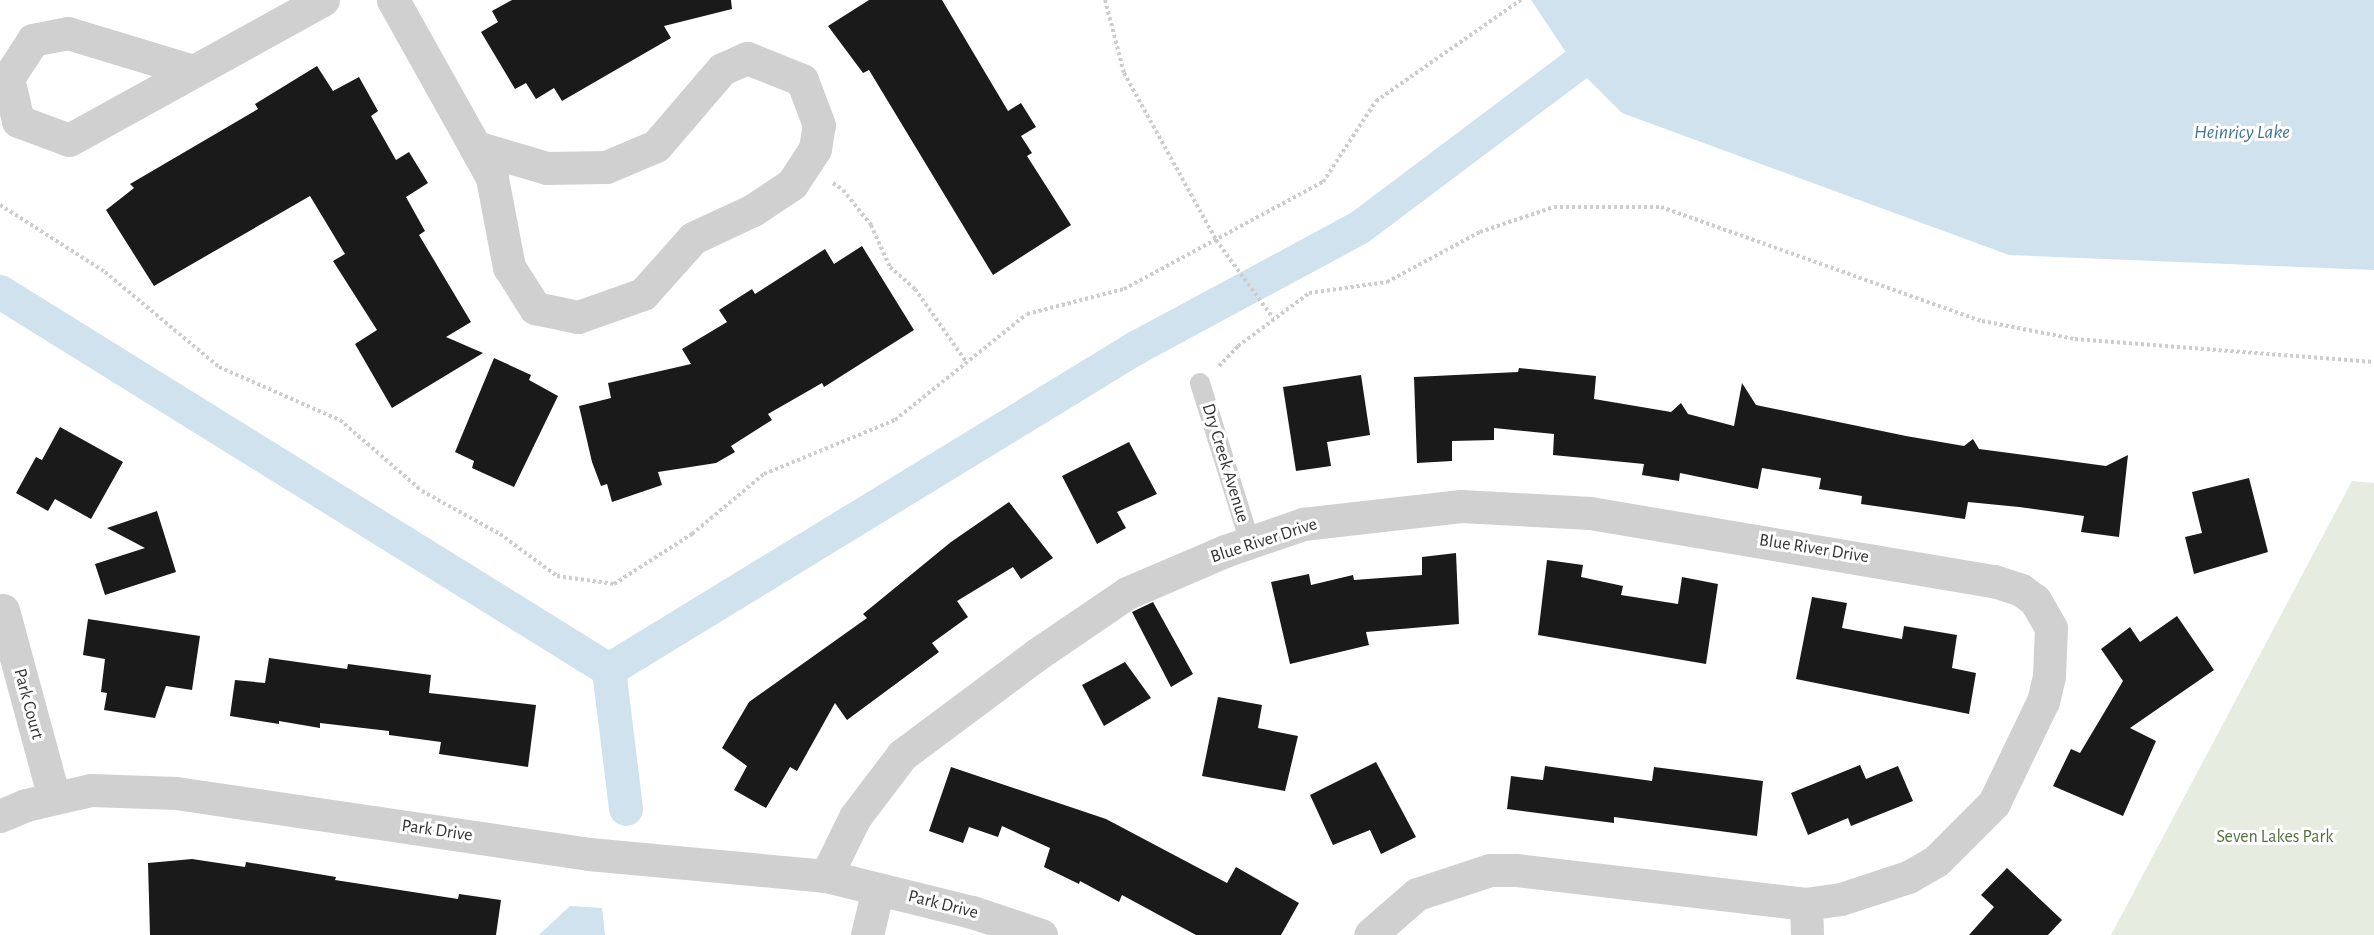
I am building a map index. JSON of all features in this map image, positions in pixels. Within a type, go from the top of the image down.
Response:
[{"type":"street","points":[[193,71],[68,33],[33,40],[8,78],[18,121],[69,140],[323,0]]},
{"type":"street","points":[[393,0],[492,178],[509,267],[535,308],[578,317],[644,294],[693,238],[753,210],[792,184],[815,149],[819,126],[802,80],[747,58],[722,69],[656,146],[606,167],[547,168],[475,147]]},
{"type":"street","name":"Blue River Drive","points":[[826,876],[855,817],[902,755],[1127,593],[1302,524],[1406,510],[1528,507],[1590,513],[1961,573],[2021,590],[2035,600],[2051,628],[2049,676],[2043,700],[1994,803],[1936,861],[1908,877],[1841,899],[1806,920],[1515,870],[1490,870],[1418,894],[1370,935]]},
{"type":"street","name":"Park Court","points":[[3,610],[54,798]]},
{"type":"street","name":"Park Drive","points":[[0,816],[54,798],[91,790],[176,793],[589,854],[826,876],[1041,935]]},
{"type":"street","points":[[867,935],[878,889]]},
{"type":"lane","name":"Dry Creek Avenue","points":[[1200,383],[1250,543]]},
{"type":"path","points":[[1105,0],[1124,73],[1216,240],[1273,318]]},
{"type":"path","points":[[0,205],[105,272],[219,367],[340,420],[422,491],[500,534],[557,576],[614,584],[692,534],[764,474],[895,420],[1027,314],[1124,289],[1323,183],[1376,101],[1520,1]]},
{"type":"path","points":[[804,166],[843,190],[871,225],[890,267],[915,289],[967,363]]},
{"type":"path","points":[[1200,383],[1273,318],[1309,293],[1387,282],[1480,232],[1554,207],[1662,207],[1982,321],[2075,339],[2374,362]]},
{"type":"green space","name":"Seven Lakes Park","points":[[2352,481],[2374,483],[2374,935],[2111,935]]},
{"type":"water","name":"Heinricy Lake","points":[[1531,0],[2374,0],[2374,270],[2009,255],[1622,113],[1575,66]]},
{"type":"water","points":[[570,906],[602,908],[605,935],[539,935]]},
{"type":"building","points":[[512,0],[731,0],[732,9],[664,26],[671,38],[562,101],[554,88],[536,99],[526,83],[515,89],[481,32],[498,22],[492,11]]},
{"type":"building","points":[[869,0],[942,0],[1008,111],[1021,103],[1036,127],[1021,136],[1032,153],[1027,156],[1071,225],[993,275],[869,70],[863,73],[828,26]]},
{"type":"building","points":[[317,66],[333,91],[359,77],[378,111],[371,116],[396,160],[409,152],[428,183],[406,197],[425,231],[419,235],[471,322],[446,337],[483,353],[392,408],[355,344],[377,330],[333,261],[345,254],[310,196],[154,286],[106,210],[134,188],[130,184],[258,109],[255,104]]},
{"type":"building","points":[[862,246],[914,330],[824,387],[822,383],[768,414],[772,420],[731,446],[735,452],[716,463],[658,472],[662,485],[612,502],[607,484],[601,486],[592,462],[579,406],[611,398],[608,383],[691,364],[682,349],[727,322],[719,310],[752,289],[755,294],[825,249],[834,264]]},
{"type":"building","points":[[494,358],[531,375],[529,380],[558,396],[514,487],[472,468],[474,461],[455,452]]},
{"type":"building","points":[[1519,368],[1596,376],[1594,399],[1671,412],[1681,403],[1688,414],[1734,426],[1742,383],[1756,405],[1906,436],[1964,446],[1973,439],[1979,449],[2106,466],[2128,455],[2119,537],[2081,532],[2084,516],[2019,507],[1968,502],[1965,519],[1861,504],[1862,496],[1819,489],[1821,478],[1762,468],[1758,489],[1680,473],[1679,481],[1642,475],[1644,464],[1553,455],[1554,434],[1494,428],[1494,440],[1452,441],[1452,461],[1417,463],[1414,377],[1518,372]]},
{"type":"building","points":[[1361,375],[1370,435],[1327,442],[1331,466],[1296,471],[1283,387]]},
{"type":"building","points":[[60,427],[123,462],[91,519],[55,499],[48,511],[16,493],[36,457],[42,460]]},
{"type":"building","points":[[1129,442],[1157,494],[1117,512],[1126,528],[1097,544],[1062,476]]},
{"type":"building","points":[[2249,478],[2268,552],[2194,574],[2185,537],[2202,533],[2192,492]]},
{"type":"building","points":[[1009,502],[1053,558],[1021,579],[1013,567],[957,601],[968,617],[932,643],[939,652],[847,720],[835,703],[797,771],[790,767],[766,808],[734,790],[747,766],[722,748],[749,702],[867,618],[863,614],[951,542]]},
{"type":"building","points":[[157,511],[176,572],[105,595],[95,564],[145,548],[107,528]]},
{"type":"building","points":[[1456,553],[1459,624],[1366,632],[1369,645],[1290,664],[1271,582],[1309,574],[1311,585],[1353,575],[1354,580],[1422,575],[1422,557]]},
{"type":"building","points":[[1547,560],[1583,565],[1581,577],[1623,586],[1621,595],[1678,604],[1682,577],[1718,584],[1706,664],[1538,635]]},
{"type":"building","points":[[1812,597],[1847,603],[1842,628],[1902,639],[1904,626],[1957,635],[1952,668],[1976,673],[1969,714],[1796,679]]},
{"type":"building","points":[[1153,602],[1193,674],[1171,687],[1132,612]]},
{"type":"building","points":[[2177,616],[2214,670],[2130,728],[2156,741],[2123,816],[2053,786],[2071,749],[2080,753],[2123,681],[2101,649],[2130,627],[2140,642]]},
{"type":"building","points":[[88,619],[200,636],[192,690],[166,686],[155,718],[104,710],[107,693],[101,692],[105,659],[83,655]]},
{"type":"building","points":[[269,658],[347,669],[348,664],[431,675],[429,693],[536,705],[528,767],[439,754],[441,742],[389,735],[389,731],[320,723],[320,728],[230,716],[235,680],[265,683]]},
{"type":"building","points":[[1125,662],[1151,698],[1104,726],[1082,685]]},
{"type":"building","points":[[1218,697],[1262,705],[1258,728],[1298,736],[1285,791],[1202,776]]},
{"type":"building","points":[[1376,762],[1416,837],[1381,854],[1370,830],[1333,845],[1310,795]]},
{"type":"building","points":[[1860,765],[1866,779],[1898,766],[1913,801],[1851,826],[1848,818],[1808,835],[1791,793]]},
{"type":"building","points":[[1545,766],[1652,781],[1654,767],[1763,781],[1757,836],[1614,817],[1614,823],[1507,809],[1511,776],[1543,780]]},
{"type":"building","points":[[951,767],[1106,819],[1227,883],[1236,867],[1299,903],[1281,935],[1196,935],[1122,895],[1119,902],[1080,881],[1079,884],[1044,867],[1050,848],[1002,826],[998,837],[969,827],[963,843],[929,831]]},
{"type":"building","points":[[192,859],[245,867],[246,862],[336,877],[335,880],[458,899],[459,894],[501,900],[496,935],[150,935],[148,863]]},
{"type":"building","points":[[2007,868],[2062,920],[2048,935],[1969,935],[1994,907],[1981,895]]},
{"type":"waterway","points":[[609,670],[1136,348],[1359,228],[1575,66]]},
{"type":"waterway","points":[[0,292],[609,670]]},
{"type":"waterway","points":[[609,670],[626,809]]}]
